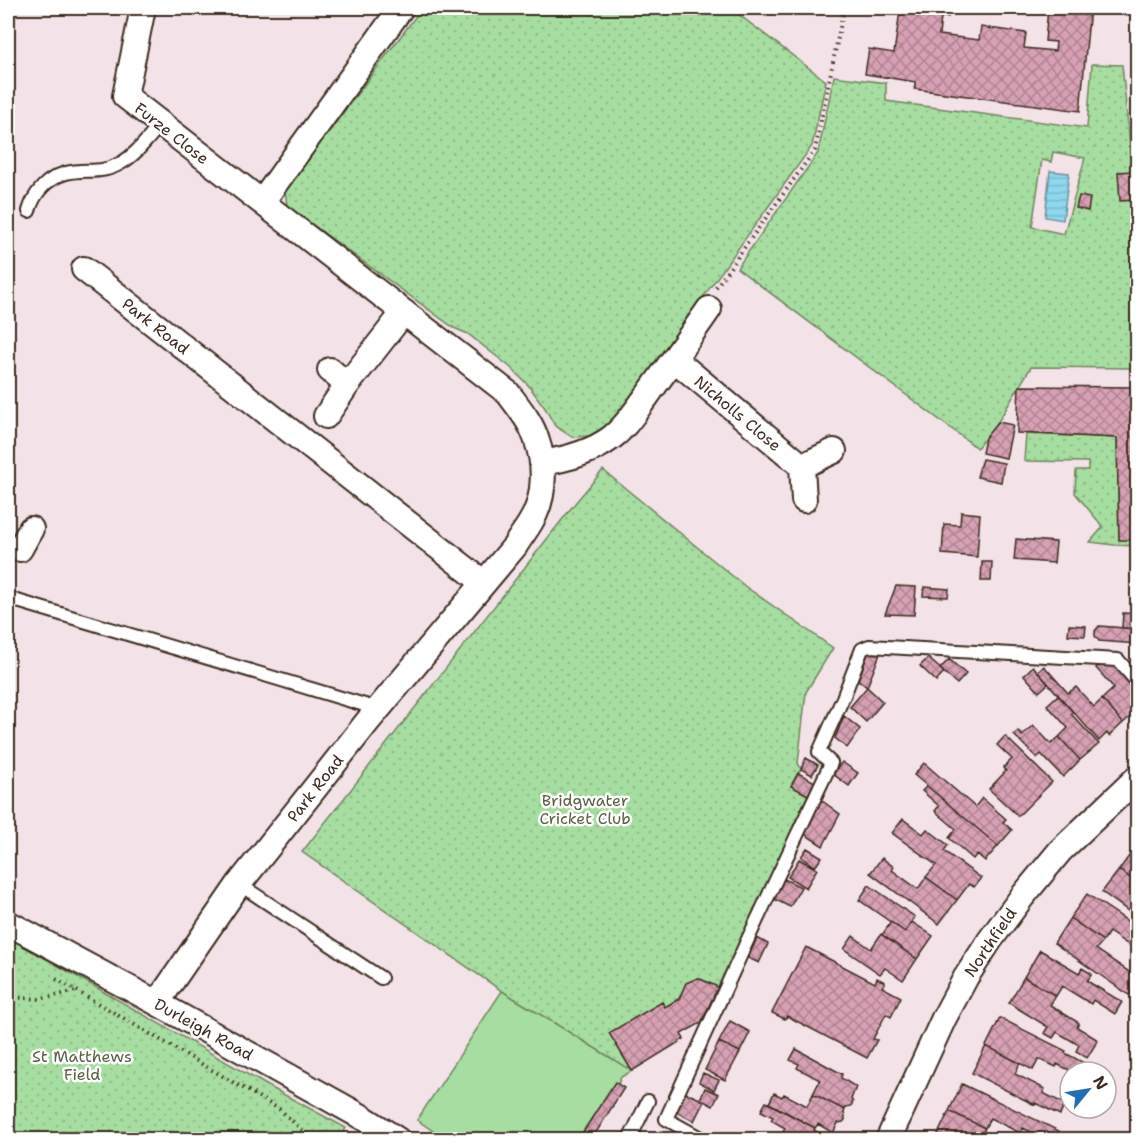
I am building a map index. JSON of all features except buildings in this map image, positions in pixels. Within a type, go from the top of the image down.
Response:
[{"type":"street","name":"Furze Close","points":[[143,8],[125,96],[508,393],[526,418],[537,440],[542,463]]},
{"type":"street","points":[[262,202],[401,8]]},
{"type":"street","name":"Park Road","points":[[84,269],[484,583]]},
{"type":"street","points":[[542,463],[567,459],[611,438],[630,419],[709,309]]},
{"type":"street","points":[[326,416],[338,377],[404,312]]},
{"type":"street","name":"Nicholls Close","points":[[674,359],[802,466]]},
{"type":"street","points":[[804,500],[802,466],[834,451]]},
{"type":"street","name":"Park Road","points":[[158,1003],[239,884],[378,709],[515,546],[535,515],[542,492],[542,463]]},
{"type":"street","points":[[8,547],[20,549],[31,529]]},
{"type":"street","name":"Northfield","points":[[888,1140],[944,1018],[966,977],[990,940],[1059,851],[1137,777]]},
{"type":"street","name":"Durleigh Road","points":[[8,923],[158,1003],[362,1117],[398,1140]]},
{"type":"lane","points":[[29,211],[32,200],[39,190],[53,179],[68,173],[100,171],[120,164],[161,124]]},
{"type":"lane","points":[[14,600],[378,709]]},
{"type":"lane","points":[[704,1140],[666,1119],[831,763],[819,752],[862,649],[869,646],[1118,660],[1137,683]]},
{"type":"lane","points":[[239,884],[381,978]]},
{"type":"lane","points":[[629,1140],[648,1101]]},
{"type":"path","points":[[709,309],[710,296],[815,150],[843,8]]},
{"type":"path","points":[[56,979],[279,1109],[314,1140]]},
{"type":"path","points":[[8,997],[40,999],[76,990]]},
{"type":"green space","points":[[422,8],[730,8],[826,81],[812,146],[611,425],[591,436],[572,437],[555,426],[529,386],[510,367],[468,334],[454,328],[287,206],[285,190]]},
{"type":"green space","points":[[1092,64],[1122,65],[1137,204],[1137,368],[1031,367],[998,422],[977,448],[737,268],[818,153],[834,76],[886,83],[886,101],[1087,128]],"holes":[[[1053,152],[1085,158],[1064,234],[1032,227],[1042,160],[1051,162]]]},
{"type":"green space","points":[[1026,434],[1117,438],[1119,539],[1137,540],[1137,546],[1090,542],[1103,527],[1075,493],[1076,470],[1088,470],[1088,462],[1024,461]]},
{"type":"green space","name":"Bridgwater Cricket Club","points":[[603,470],[746,587],[833,648],[806,692],[798,763],[801,769],[791,786],[808,795],[718,987],[698,978],[686,983],[679,999],[665,1007],[662,1002],[610,1033],[632,1071],[502,991],[302,852]]},
{"type":"green space","name":"St Matthews Field","points":[[8,937],[268,1086],[346,1128],[339,1139],[8,1139]]},
{"type":"green space","points":[[502,991],[632,1071],[621,1077],[618,1084],[615,1083],[578,1139],[445,1139],[417,1120]]},
{"type":"water","points":[[1050,171],[1069,173],[1063,220],[1045,217]]}]
